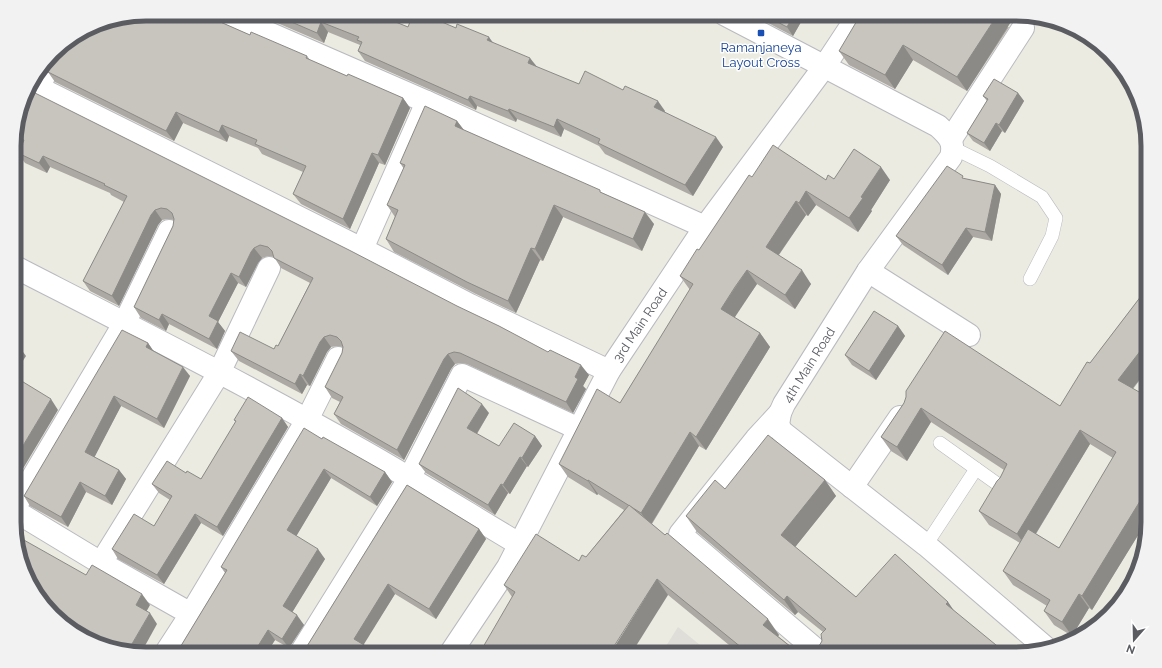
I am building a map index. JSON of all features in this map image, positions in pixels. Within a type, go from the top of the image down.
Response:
[{"type":"street","points":[[241,21],[427,102],[706,227]]},
{"type":"street","points":[[737,21],[938,126],[952,144]]},
{"type":"street","name":"3rd Main Road","points":[[455,647],[508,567],[609,371],[706,227],[824,67],[854,21]]},
{"type":"street","name":"4th Main Road","points":[[1023,28],[952,144],[951,158],[868,272],[784,404],[780,413],[778,424],[782,432],[926,545],[1042,644]]},
{"type":"street","points":[[37,87],[362,249],[470,305],[609,371]]},
{"type":"street","points":[[362,249],[427,102]]},
{"type":"street","points":[[21,497],[124,324],[169,231]]},
{"type":"street","points":[[101,563],[219,373],[269,268]]},
{"type":"street","points":[[21,270],[307,420],[519,544]]},
{"type":"street","points":[[868,272],[968,335]]},
{"type":"street","points":[[170,647],[191,614],[307,420],[338,358]]},
{"type":"street","points":[[304,647],[409,479],[462,375],[579,429]]},
{"type":"street","points":[[852,487],[904,410]]},
{"type":"street","points":[[780,413],[756,439],[680,534],[813,647]]},
{"type":"street","points":[[21,515],[101,563],[191,614]]},
{"type":"lane","points":[[952,144],[1042,197],[1056,218],[1052,236],[1030,279]]},
{"type":"lane","points":[[940,443],[1003,488]]},
{"type":"lane","points":[[926,545],[976,469]]},
{"type":"shaded area","points":[[678,627],[702,647],[665,647]]},
{"type":"building","points":[[138,21],[218,21],[250,35],[251,32],[307,56],[306,58],[347,76],[348,74],[403,98],[378,155],[372,153],[343,219],[293,194],[306,166],[255,144],[257,140],[222,125],[219,132],[176,112],[166,131],[48,72],[52,64],[77,42],[98,31],[122,23]]},
{"type":"building","points":[[289,21],[393,21],[408,27],[410,21],[440,21],[456,28],[457,24],[489,37],[487,40],[530,58],[528,63],[579,84],[585,71],[623,90],[625,86],[658,101],[654,107],[716,137],[685,185],[598,143],[600,139],[557,119],[554,127],[509,109],[508,111],[470,96],[468,100],[358,51],[362,42],[357,40],[359,37],[321,22],[317,33]]},
{"type":"building","points":[[775,21],[790,21],[787,27]]},
{"type":"building","points":[[857,21],[993,21],[957,77],[903,45],[885,75],[839,51]]},
{"type":"building","points":[[994,79],[1018,93],[999,125],[996,123],[984,143],[967,133],[988,99],[983,96]]},
{"type":"building","points":[[34,92],[349,250],[548,352],[550,350],[581,365],[575,377],[578,379],[566,402],[460,353],[454,352],[448,354],[397,450],[334,414],[343,397],[325,387],[342,353],[343,347],[341,341],[337,337],[330,335],[324,337],[303,376],[300,374],[295,384],[231,351],[240,332],[274,349],[276,345],[278,346],[313,278],[274,258],[272,251],[268,247],[260,245],[254,248],[251,252],[239,277],[231,273],[209,316],[218,321],[209,339],[162,314],[159,320],[134,307],[173,226],[174,219],[172,213],[167,209],[161,208],[155,210],[151,215],[112,296],[83,281],[127,196],[104,185],[105,184],[43,156],[39,163],[21,154],[21,146],[24,140],[21,139],[25,114]]},
{"type":"building","points":[[425,106],[457,121],[455,126],[600,190],[600,192],[645,212],[633,239],[554,205],[535,249],[531,248],[508,301],[467,282],[386,239],[398,210],[387,205],[405,165],[400,163]]},
{"type":"building","points":[[773,145],[826,180],[828,175],[834,179],[854,149],[881,167],[861,197],[863,198],[849,218],[806,191],[799,203],[796,201],[766,247],[802,270],[785,295],[747,270],[735,287],[721,309],[760,333],[696,437],[690,432],[641,513],[559,464],[597,389],[620,403],[693,284],[680,276],[749,175],[752,177]]},
{"type":"building","points":[[947,166],[963,176],[962,178],[995,185],[985,232],[966,228],[942,265],[896,236]]},
{"type":"building","points":[[1141,296],[1141,350],[1118,380],[1141,393],[1141,499],[1082,596],[1079,594],[1062,622],[1044,611],[1050,600],[1003,571],[1028,529],[1059,548],[1116,452],[1080,430],[1017,534],[979,511],[1007,464],[921,408],[897,447],[881,437],[904,403],[906,391],[945,331],[1060,406],[1087,362],[1090,363]]},
{"type":"building","points":[[874,311],[898,326],[869,371],[845,355]]},
{"type":"building","points":[[122,330],[148,343],[146,347],[183,367],[157,419],[114,396],[85,452],[119,470],[105,496],[80,482],[61,517],[24,496]]},
{"type":"building","points":[[21,381],[51,399],[21,449]]},
{"type":"building","points":[[458,388],[482,404],[467,428],[499,446],[514,423],[535,436],[522,458],[520,457],[503,485],[501,484],[488,505],[419,464]]},
{"type":"building","points":[[248,397],[282,418],[217,527],[195,514],[157,575],[112,549],[134,514],[154,526],[172,496],[152,484],[167,461],[186,473],[187,471],[201,479],[236,421],[234,420]]},
{"type":"building","points":[[304,428],[385,472],[370,497],[324,469],[287,530],[318,549],[283,606],[297,615],[282,639],[268,630],[257,647],[180,647],[227,570],[221,567]]},
{"type":"building","points":[[768,435],[825,480],[781,535],[856,597],[895,554],[948,602],[946,604],[998,647],[818,647],[822,641],[821,634],[826,629],[787,596],[784,600],[686,516],[715,480],[725,489]]},
{"type":"building","points":[[407,485],[479,529],[429,609],[388,584],[354,639],[367,647],[306,647]]},
{"type":"building","points":[[629,505],[665,535],[667,533],[768,619],[763,625],[791,647],[741,647],[657,579],[613,647],[483,647],[515,592],[504,585],[536,534],[579,561],[582,555],[586,557]]},
{"type":"building","points":[[22,539],[86,575],[92,565],[142,594],[136,605],[150,613],[131,646],[114,643],[98,637],[77,626],[52,604],[42,591],[28,562]]},
{"type":"place","name":"Ramanjaneya Layout Cross","points":[[761,33]]}]
